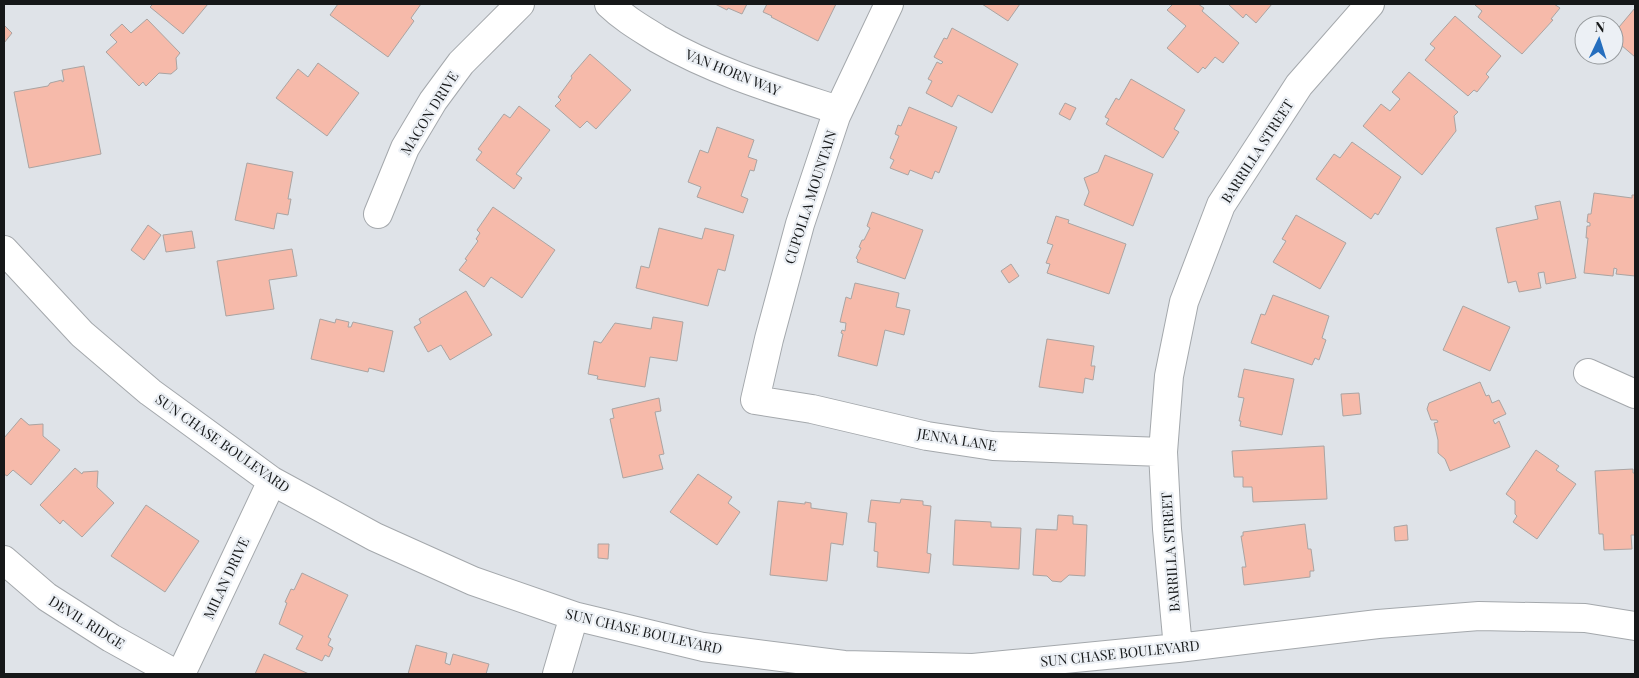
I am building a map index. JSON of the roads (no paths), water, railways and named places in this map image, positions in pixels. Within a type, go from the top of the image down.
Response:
[{"type":"street","name":"MACON DRIVE","points":[[378,214],[405,148],[433,101],[460,63],[520,4]]},
{"type":"street","name":"VAN HORN WAY","points":[[609,4],[624,19],[690,57],[758,84],[838,110]]},
{"type":"street","name":"CUPOLLA MOUNTAIN","points":[[755,400],[769,339],[800,224],[838,110],[890,4]]},
{"type":"street","name":"BARRILLA STREET","points":[[1178,648],[1167,529],[1163,452],[1169,376],[1184,302],[1221,205],[1300,85],[1370,4]]},
{"type":"street","name":"SUN CHASE BOULEVARD","points":[[4,250],[82,334],[150,392],[272,481],[375,537],[473,581],[574,616],[703,647],[844,665],[973,668],[1178,648],[1378,624],[1479,616],[1585,618],[1635,626]]},
{"type":"street","points":[[1588,373],[1635,394]]},
{"type":"street","name":"JENNA LANE","points":[[755,400],[812,409],[927,436],[993,446],[1163,452]]},
{"type":"street","name":"MILAN DRIVE","points":[[181,674],[272,481]]},
{"type":"street","name":"DEVIL RIDGE","points":[[4,560],[47,597],[111,638],[176,674]]},
{"type":"street","points":[[557,674],[574,616]]}]
